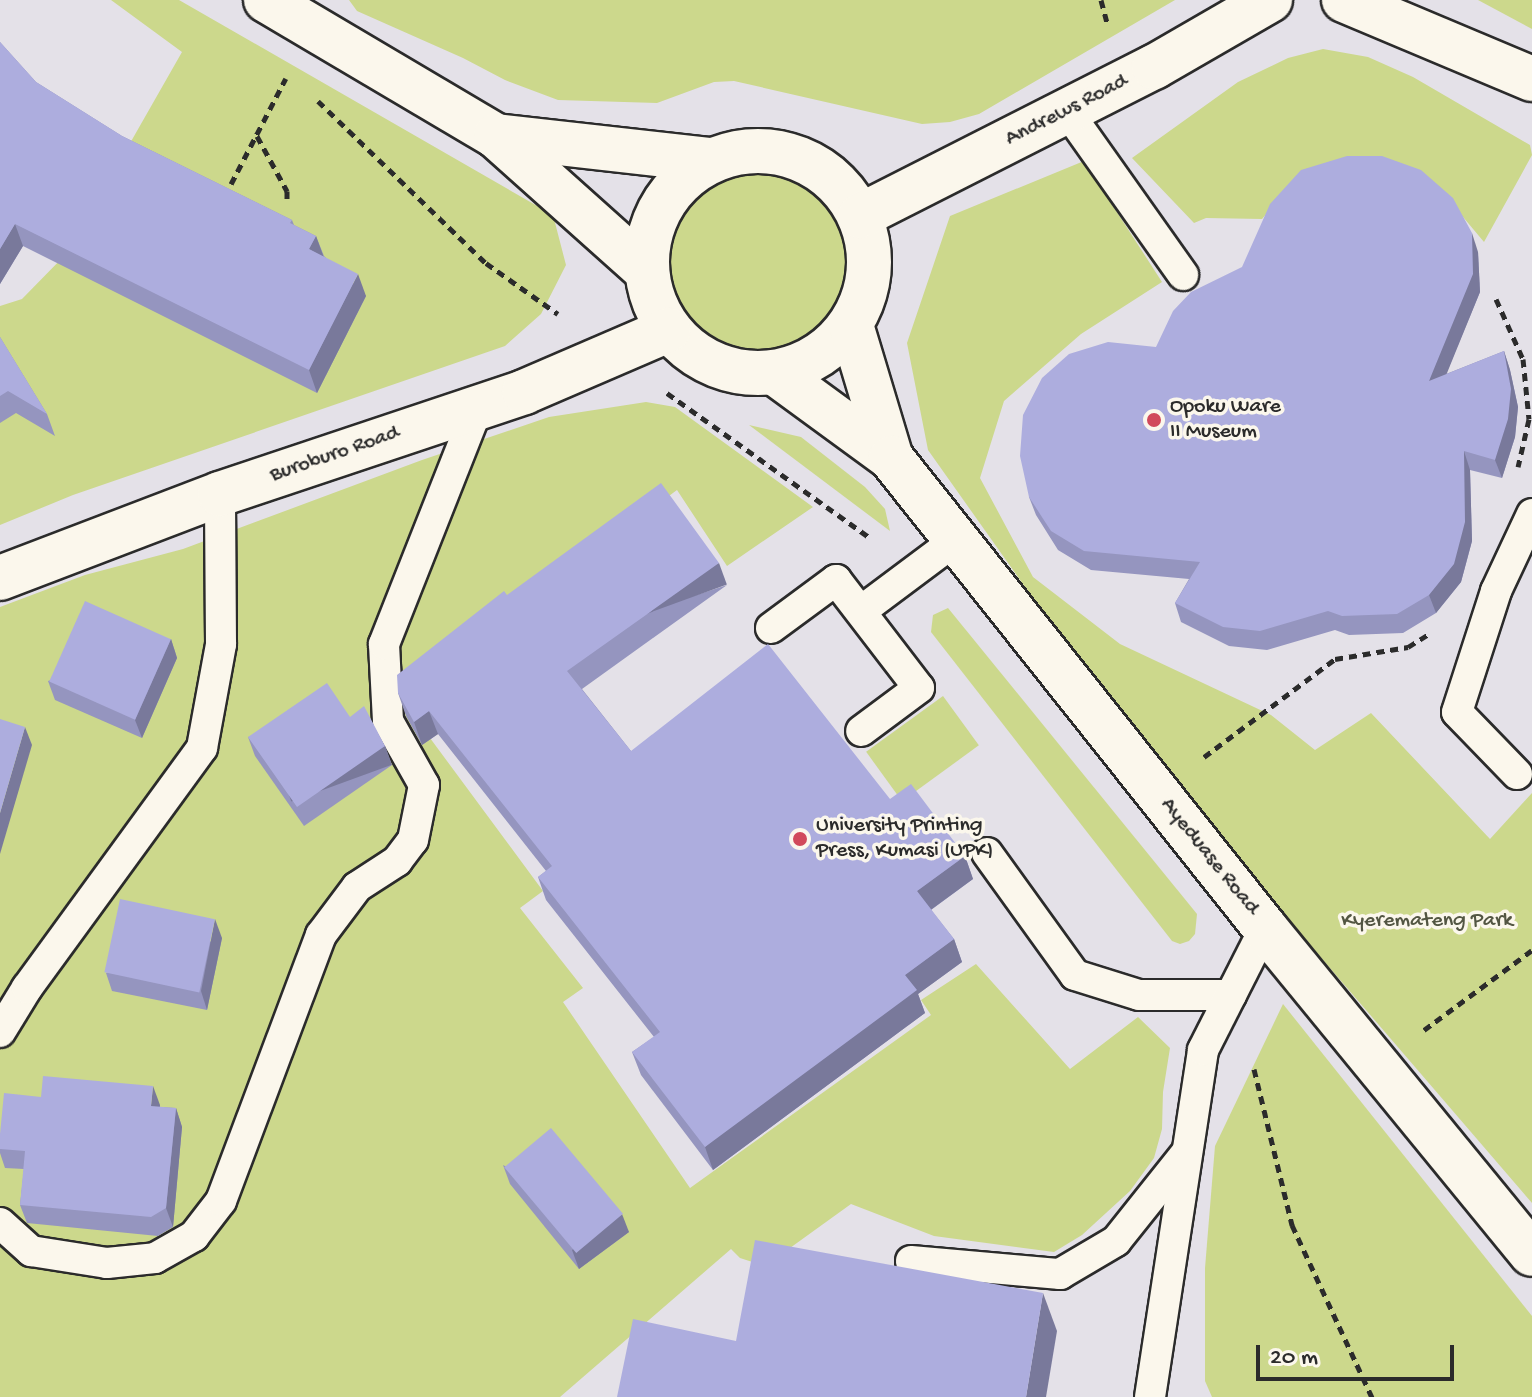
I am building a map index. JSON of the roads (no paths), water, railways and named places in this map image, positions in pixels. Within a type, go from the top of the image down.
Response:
[{"type":"street","points":[[266,0],[496,136],[645,269]]},
{"type":"street","name":"Andrews Road","points":[[860,216],[1067,111],[1270,0]]},
{"type":"street","points":[[1344,0],[1532,79]]},
{"type":"street","points":[[496,136],[711,160]]},
{"type":"street","points":[[745,151],[780,152],[813,165],[840,186],[860,216],[868,243],[870,271],[864,299],[851,325],[818,357],[775,373],[735,372],[697,357],[668,330],[652,301],[645,269],[648,235],[661,204],[683,178],[711,160],[745,151]]},
{"type":"street","name":"Ayeduase Road","points":[[851,325],[891,458]]},
{"type":"street","name":"Buroburo Road","points":[[0,578],[220,494],[524,392],[668,330]]},
{"type":"street","name":"Ayeduase Road","points":[[775,373],[891,458],[1265,928],[1532,1254]]},
{"type":"lane","points":[[1067,111],[1183,275]]},
{"type":"lane","points":[[0,1223],[31,1251],[107,1263],[155,1258],[194,1236],[221,1201],[321,935],[357,887],[397,861],[413,840],[424,785],[388,721],[384,644],[478,407]]},
{"type":"lane","points":[[0,1032],[27,988],[202,748],[221,644],[220,494]]},
{"type":"lane","points":[[1517,774],[1457,712],[1496,591],[1532,514]]},
{"type":"lane","points":[[861,611],[956,540]]},
{"type":"lane","points":[[771,628],[836,580],[919,688],[861,731]]},
{"type":"lane","points":[[987,853],[1075,975],[1139,995],[1231,995]]},
{"type":"lane","points":[[1150,1397],[1203,1050],[1265,928]]},
{"type":"lane","points":[[911,1261],[1060,1274],[1116,1241],[1188,1150]]},
{"type":"place","name":"Opoku Ware II Museum","points":[[1154,420]]},
{"type":"place","name":"University Printing Press, Kumasi (UPK)","points":[[800,839]]},
{"type":"park label","name":"Kyeremateng Park","points":[[1427,922]]}]
